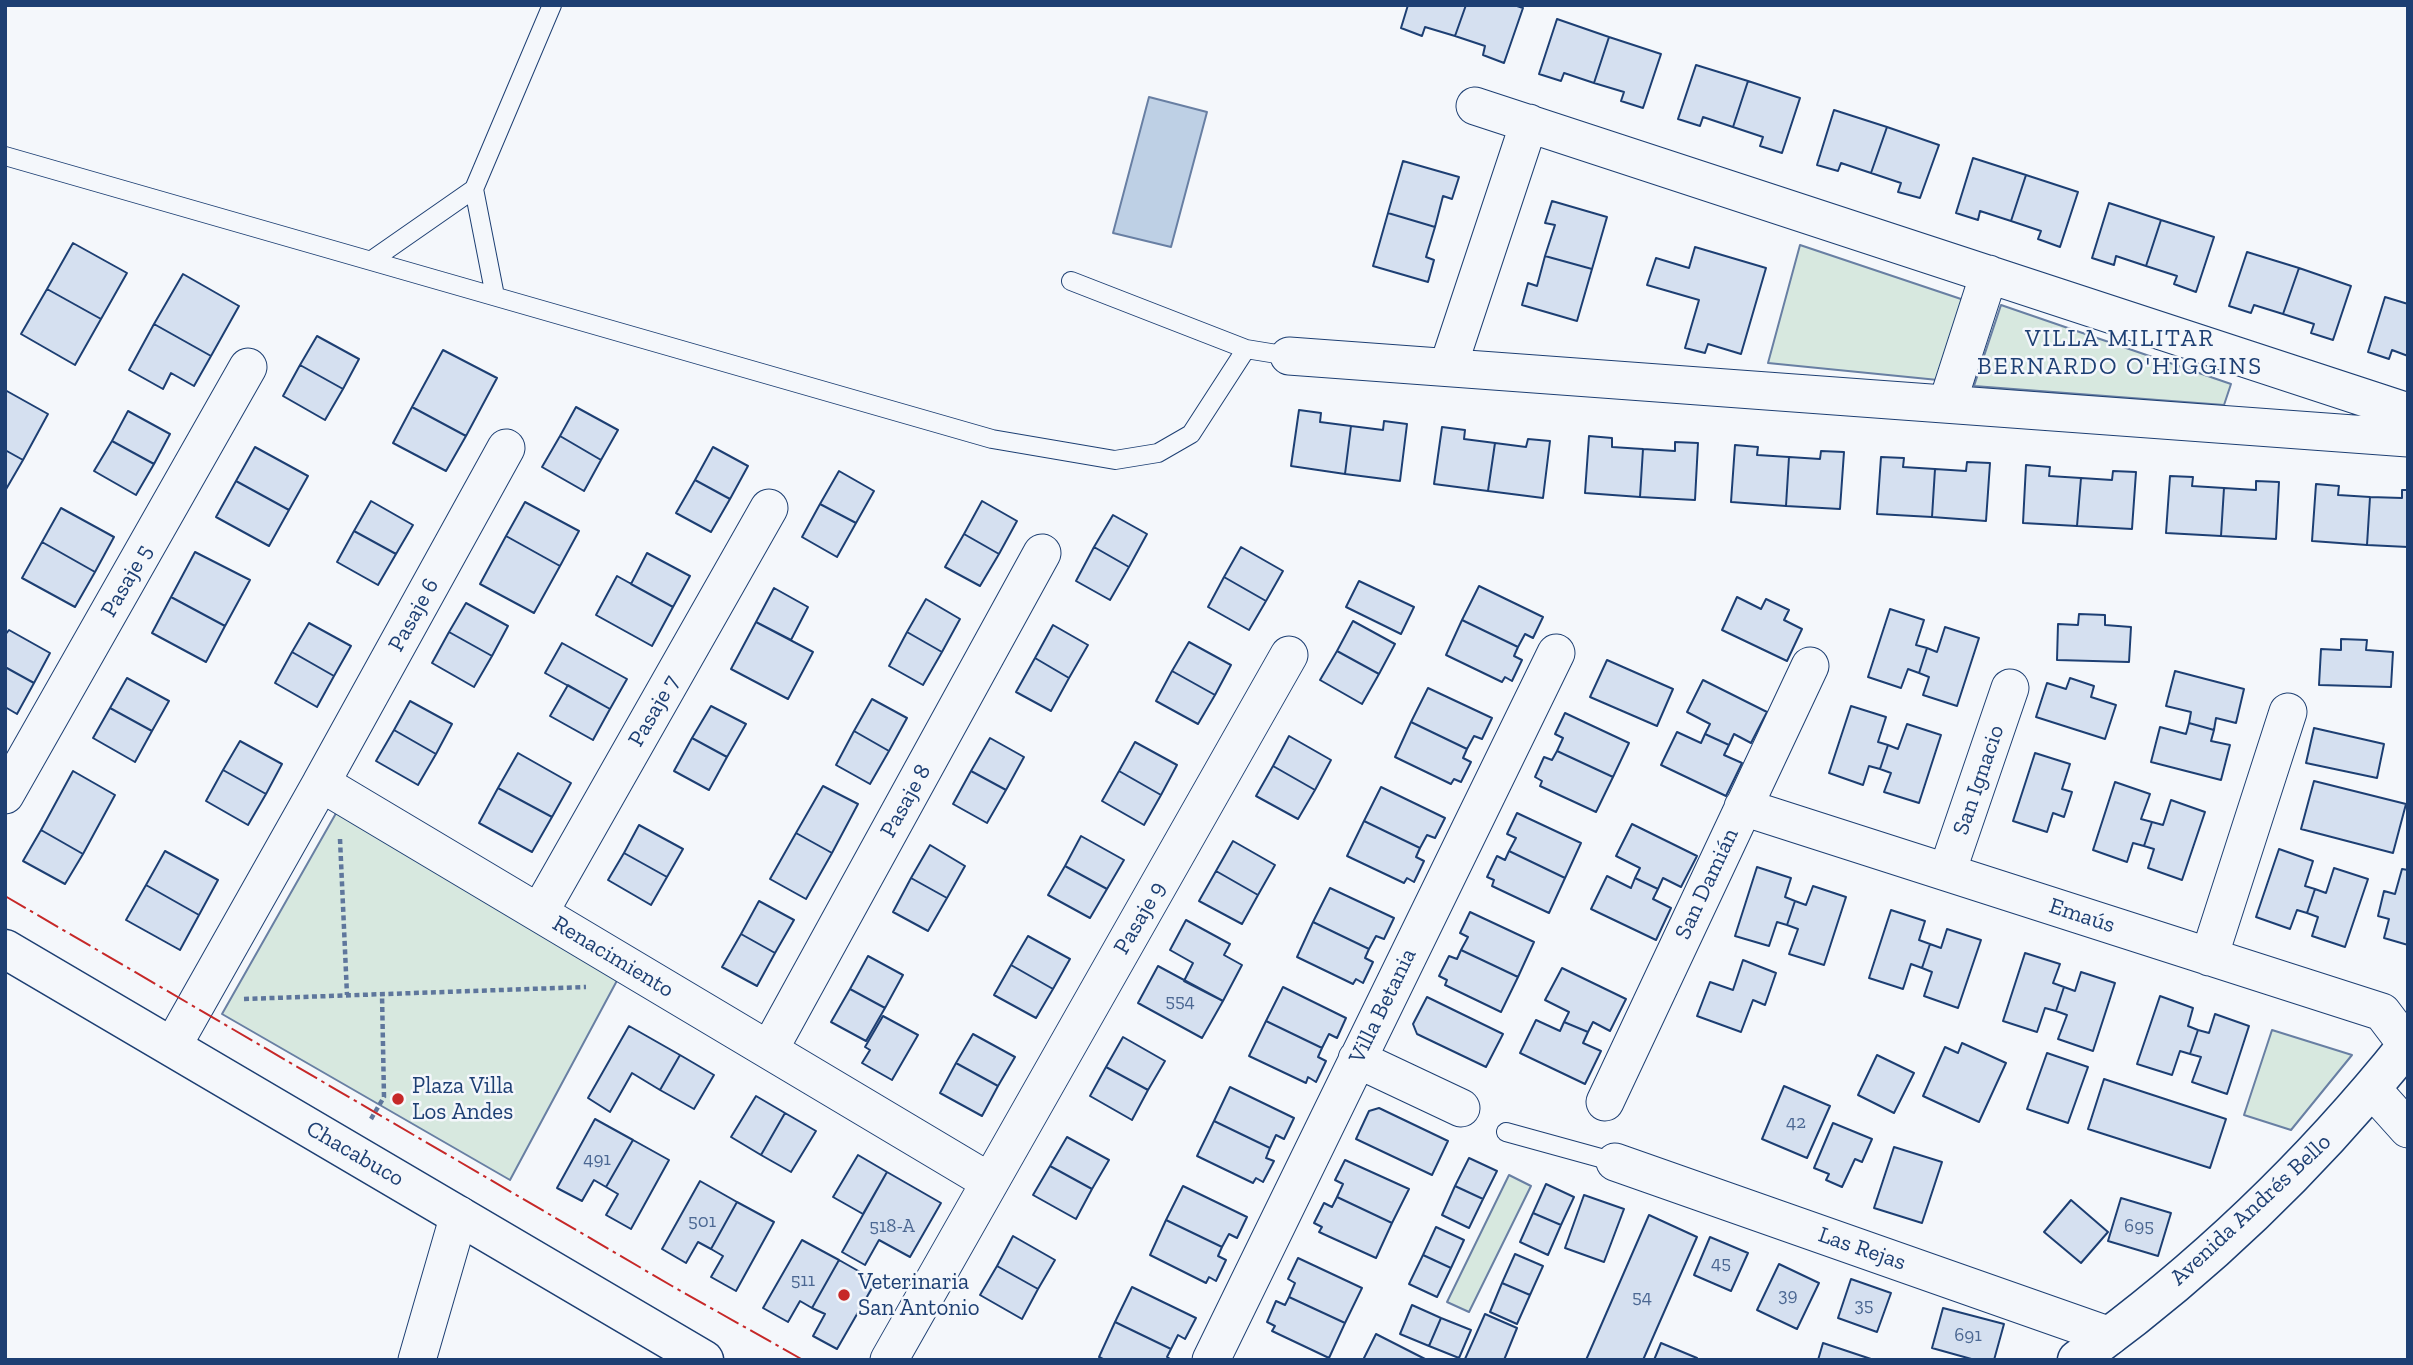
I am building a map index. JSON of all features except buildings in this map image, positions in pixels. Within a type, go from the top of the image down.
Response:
[{"type":"street","points":[[1475,106],[2408,412]]},
{"type":"street","points":[[1448,367],[1529,123]]},
{"type":"street","points":[[1947,404],[1989,274]]},
{"type":"street","points":[[1289,356],[2408,438]]},
{"type":"street","name":"Pasaje 5","points":[[5,795],[248,367]]},
{"type":"street","name":"Pasaje 6","points":[[329,788],[506,448]]},
{"type":"street","name":"Pasaje 7","points":[[540,913],[769,508]]},
{"type":"street","name":"Pasaje 8","points":[[769,1050],[1042,553]]},
{"type":"street","name":"Villa Betania","points":[[1211,1360],[1556,653]]},
{"type":"street","name":"Pasaje 9","points":[[990,1182],[1289,655]]},
{"type":"street","name":"San Damián","points":[[1605,1102],[1810,666]]},
{"type":"street","name":"San Ignacio","points":[[1947,872],[2010,688]]},
{"type":"street","points":[[2209,957],[2288,712]]},
{"type":"street","points":[[172,1047],[329,788]]},
{"type":"street","name":"Renacimiento","points":[[329,788],[990,1182]]},
{"type":"street","name":"Emaús","points":[[1743,807],[2382,1012],[2407,1044]]},
{"type":"street","name":"Chacabuco","points":[[5,949],[704,1360]]},
{"type":"street","name":"Avenida Andrés Bello","points":[[2077,1360],[2206,1257],[2269,1200],[2316,1153],[2407,1044]]},
{"type":"street","points":[[1357,1059],[1461,1108]]},
{"type":"street","points":[[2372,1089],[2408,1129]]},
{"type":"street","name":"Las Rejas","points":[[1615,1161],[2110,1336]]},
{"type":"street","points":[[889,1360],[990,1182]]},
{"type":"street","points":[[417,1360],[459,1215]]},
{"type":"lane","points":[[372,260],[474,189],[552,5]]},
{"type":"lane","points":[[5,156],[992,439],[1115,460],[1158,453],[1191,435],[1245,349]]},
{"type":"lane","points":[[474,189],[495,296]]},
{"type":"lane","points":[[1071,281],[1245,349],[1289,356]]},
{"type":"lane","points":[[1506,1132],[1615,1161]]},
{"type":"path","points":[[329,788],[348,995]]},
{"type":"path","points":[[200,1000],[590,987]]},
{"type":"path","points":[[351,1152],[384,1097],[382,994]]},
{"type":"shaded area","points":[[1800,245],[1964,300],[1938,380],[1768,363]]},
{"type":"shaded area","points":[[2001,305],[2231,384],[2224,405],[1974,386]]},
{"type":"shaded area","points":[[339,808],[620,975],[510,1180],[222,1014]]},
{"type":"shaded area","points":[[2272,1030],[2352,1055],[2291,1130],[2244,1115]]},
{"type":"shaded area","points":[[1509,1175],[1531,1186],[1469,1312],[1447,1302]]},
{"type":"water","points":[[1149,97],[1207,112],[1171,247],[1113,233]]},
{"type":"power","points":[[5,896],[803,1360]]},
{"type":"place","name":"Plaza Villa Los Andes","points":[[398,1099]]},
{"type":"place","name":"Veterinaria San Antonio","points":[[844,1295]]},
{"type":"district","name":"VILLA MILITAR BERNARDO O'HIGGINS","points":[[2120,353]]}]
